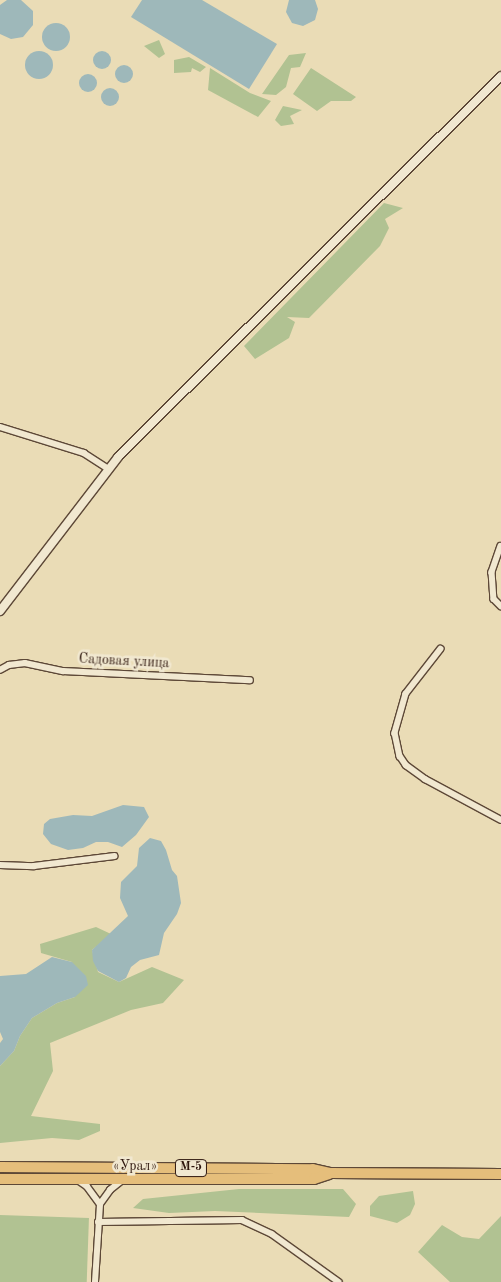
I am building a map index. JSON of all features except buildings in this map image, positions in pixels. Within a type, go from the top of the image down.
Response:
[{"type":"highway","name":"«Урал»","points":[[0,1167],[313,1169],[330,1173],[501,1174]]},
{"type":"highway","name":"«Урал»","points":[[0,1179],[314,1179],[330,1173]]},
{"type":"street","points":[[0,611],[118,457],[501,76]]},
{"type":"street","points":[[0,427],[84,453],[109,469]]},
{"type":"street","points":[[501,546],[492,572],[494,599],[501,606]]},
{"type":"street","points":[[441,648],[406,694],[395,733],[400,756],[406,765],[426,779],[501,820]]},
{"type":"street","name":"Садовая улица","points":[[0,670],[9,665],[25,663],[63,671],[250,680]]},
{"type":"street","points":[[0,864],[34,866],[114,856]]},
{"type":"street","points":[[77,1180],[87,1186],[100,1204]]},
{"type":"street","points":[[95,1282],[100,1204],[110,1190],[122,1180]]},
{"type":"street","points":[[98,1222],[242,1220],[272,1234],[340,1282]]},
{"type":"green space","points":[[159,40],[165,54],[159,58],[144,46]]},
{"type":"green space","points":[[306,53],[300,67],[291,68],[286,87],[276,95],[262,94],[289,55]]},
{"type":"green space","points":[[189,57],[206,67],[200,72],[192,68],[191,72],[174,73],[174,60]]},
{"type":"green space","points":[[210,68],[250,93],[271,101],[258,117],[208,90]]},
{"type":"green space","points":[[311,68],[356,97],[351,101],[331,101],[317,111],[293,94]]},
{"type":"green space","points":[[283,106],[302,110],[290,116],[294,124],[281,126],[275,120]]},
{"type":"green space","points":[[384,203],[403,208],[385,219],[389,228],[380,246],[309,318],[287,317],[295,322],[289,338],[255,359],[244,346]]},
{"type":"green space","points":[[96,927],[111,934],[92,950],[98,972],[119,982],[152,967],[184,980],[163,1003],[131,1010],[50,1043],[53,1071],[31,1116],[100,1124],[100,1131],[79,1140],[52,1138],[0,1143],[0,1066],[14,1051],[20,1036],[32,1018],[57,1003],[75,997],[72,962],[41,953],[40,944]]},
{"type":"green space","points":[[239,1189],[343,1189],[356,1204],[349,1217],[215,1211],[169,1213],[133,1208],[143,1199]]},
{"type":"green space","points":[[413,1191],[415,1204],[410,1215],[397,1223],[370,1216],[370,1206],[379,1196]]},
{"type":"green space","points":[[0,1215],[89,1218],[87,1282],[0,1282]]},
{"type":"green space","points":[[501,1216],[501,1282],[450,1282],[418,1252],[442,1225],[462,1237],[479,1239]]},
{"type":"water","points":[[7,0],[21,0],[33,11],[33,25],[23,37],[11,39],[0,34],[0,5]]},
{"type":"water","points":[[142,0],[202,0],[277,44],[249,89],[131,17]]},
{"type":"water","points":[[289,0],[315,0],[318,9],[315,20],[303,26],[292,23],[286,12]]},
{"type":"water","points":[[56,23],[66,27],[70,37],[66,47],[56,51],[46,47],[42,37],[46,27]]},
{"type":"water","points":[[39,51],[49,55],[53,65],[49,75],[39,79],[29,75],[25,65],[29,55]]},
{"type":"water","points":[[102,51],[108,54],[111,60],[108,66],[102,69],[96,66],[93,60],[96,54]]},
{"type":"water","points":[[124,65],[130,68],[133,74],[130,80],[124,83],[118,80],[115,74],[118,68]]},
{"type":"water","points":[[88,74],[94,77],[97,83],[94,89],[88,92],[82,89],[79,83],[82,77]]},
{"type":"water","points":[[110,88],[116,91],[119,97],[116,103],[110,106],[104,103],[101,97],[104,91]]},
{"type":"water","points":[[123,805],[144,807],[149,817],[136,835],[122,847],[108,842],[96,842],[83,848],[68,850],[51,844],[43,834],[44,824],[50,819],[73,815],[92,816]]},
{"type":"water","points":[[150,838],[161,841],[166,850],[172,870],[177,876],[181,903],[177,914],[164,933],[159,955],[140,960],[131,967],[126,978],[119,982],[98,971],[93,961],[92,950],[128,916],[120,898],[121,882],[137,866],[139,848]]},
{"type":"water","points":[[52,957],[72,962],[86,976],[88,985],[75,997],[57,1003],[32,1018],[20,1036],[14,1051],[0,1066],[0,1043],[3,1039],[0,1032],[0,976],[26,974]]}]
